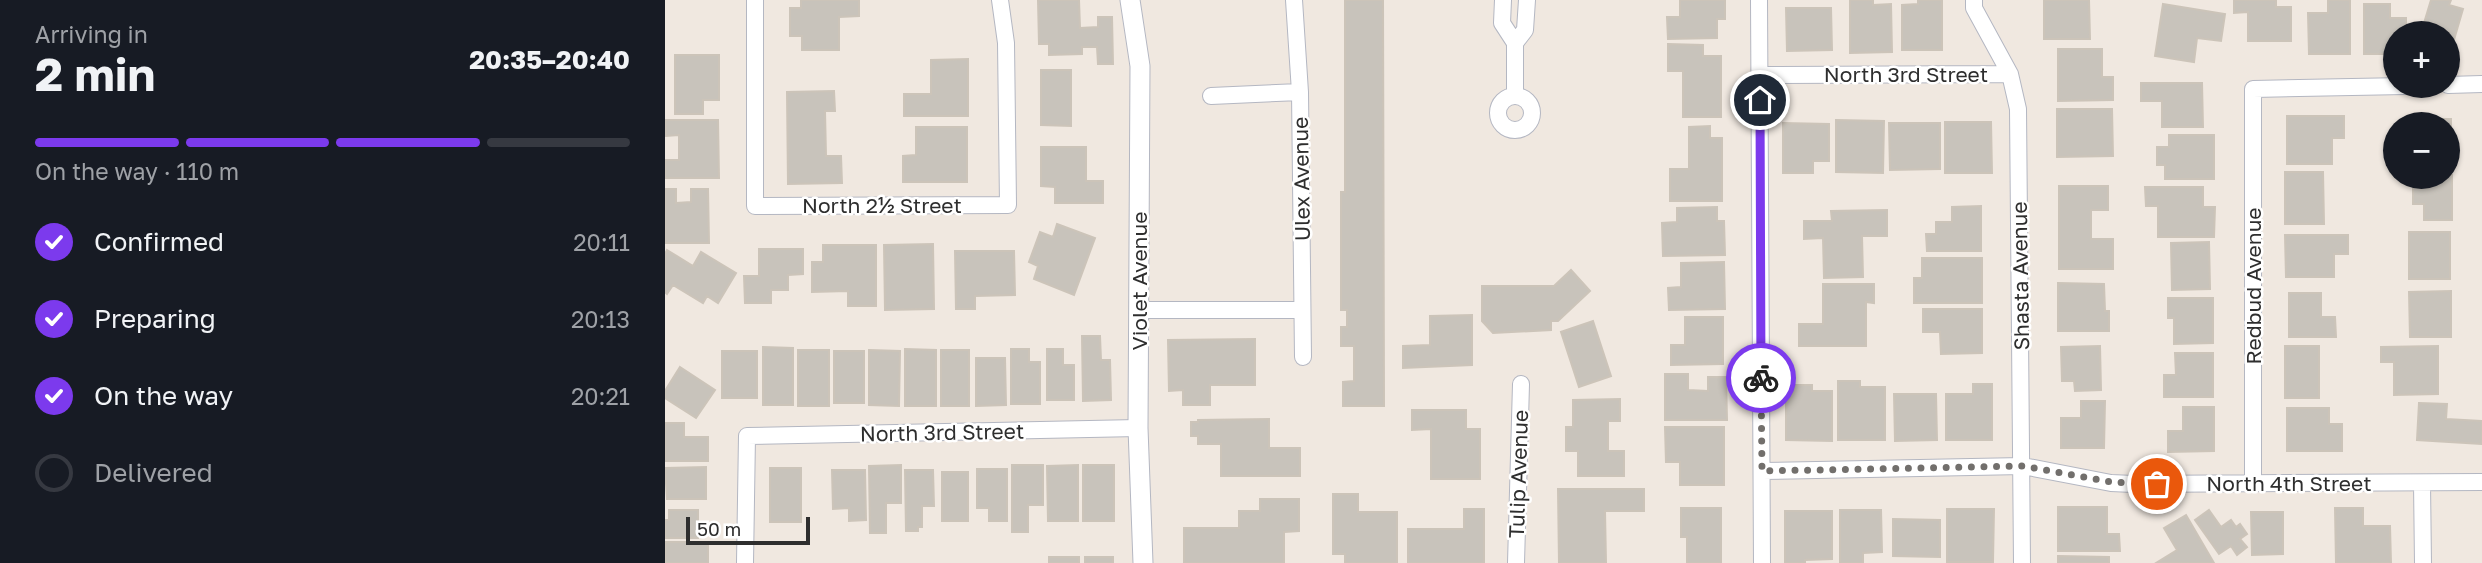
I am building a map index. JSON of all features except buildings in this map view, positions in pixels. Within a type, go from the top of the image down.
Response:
[{"type":"street","name":"North 2½ Street","points":[[755,0],[755,206],[1008,205],[1006,43],[1000,0]]},
{"type":"street","name":"Violet Avenue","points":[[1130,0],[1140,66],[1138,428],[1143,563]]},
{"type":"street","name":"Ulex Avenue","points":[[1294,0],[1300,92],[1303,357]]},
{"type":"street","points":[[1503,0],[1502,23],[1514,43],[1515,96]]},
{"type":"street","points":[[1514,43],[1525,30],[1527,0]]},
{"type":"street","points":[[1759,0],[1762,563]]},
{"type":"street","name":"Shasta Avenue","points":[[1974,0],[1974,8],[2010,74],[2018,109],[2022,563]]},
{"type":"street","name":"North 3rd Street","points":[[1759,75],[2010,74]]},
{"type":"street","points":[[2460,84],[2482,83]]},
{"type":"street","name":"Redbud Avenue","points":[[2253,484],[2253,89],[2383,86]]},
{"type":"street","points":[[1211,96],[1300,92]]},
{"type":"street","points":[[1138,310],[1302,310]]},
{"type":"street","name":"Tulip Avenue","points":[[1516,563],[1521,384]]},
{"type":"street","name":"North 3rd Street","points":[[745,563],[747,436],[1138,428]]},
{"type":"street","name":"North 4th Street","points":[[1762,471],[2023,466],[2111,482],[2482,482]]},
{"type":"street","points":[[2422,482],[2423,563]]},
{"type":"way so far","points":[[1761,378],[1762,471],[2023,466],[2111,482],[2157,484]]},
{"type":"route","points":[[1760,100],[1761,378]]}]
